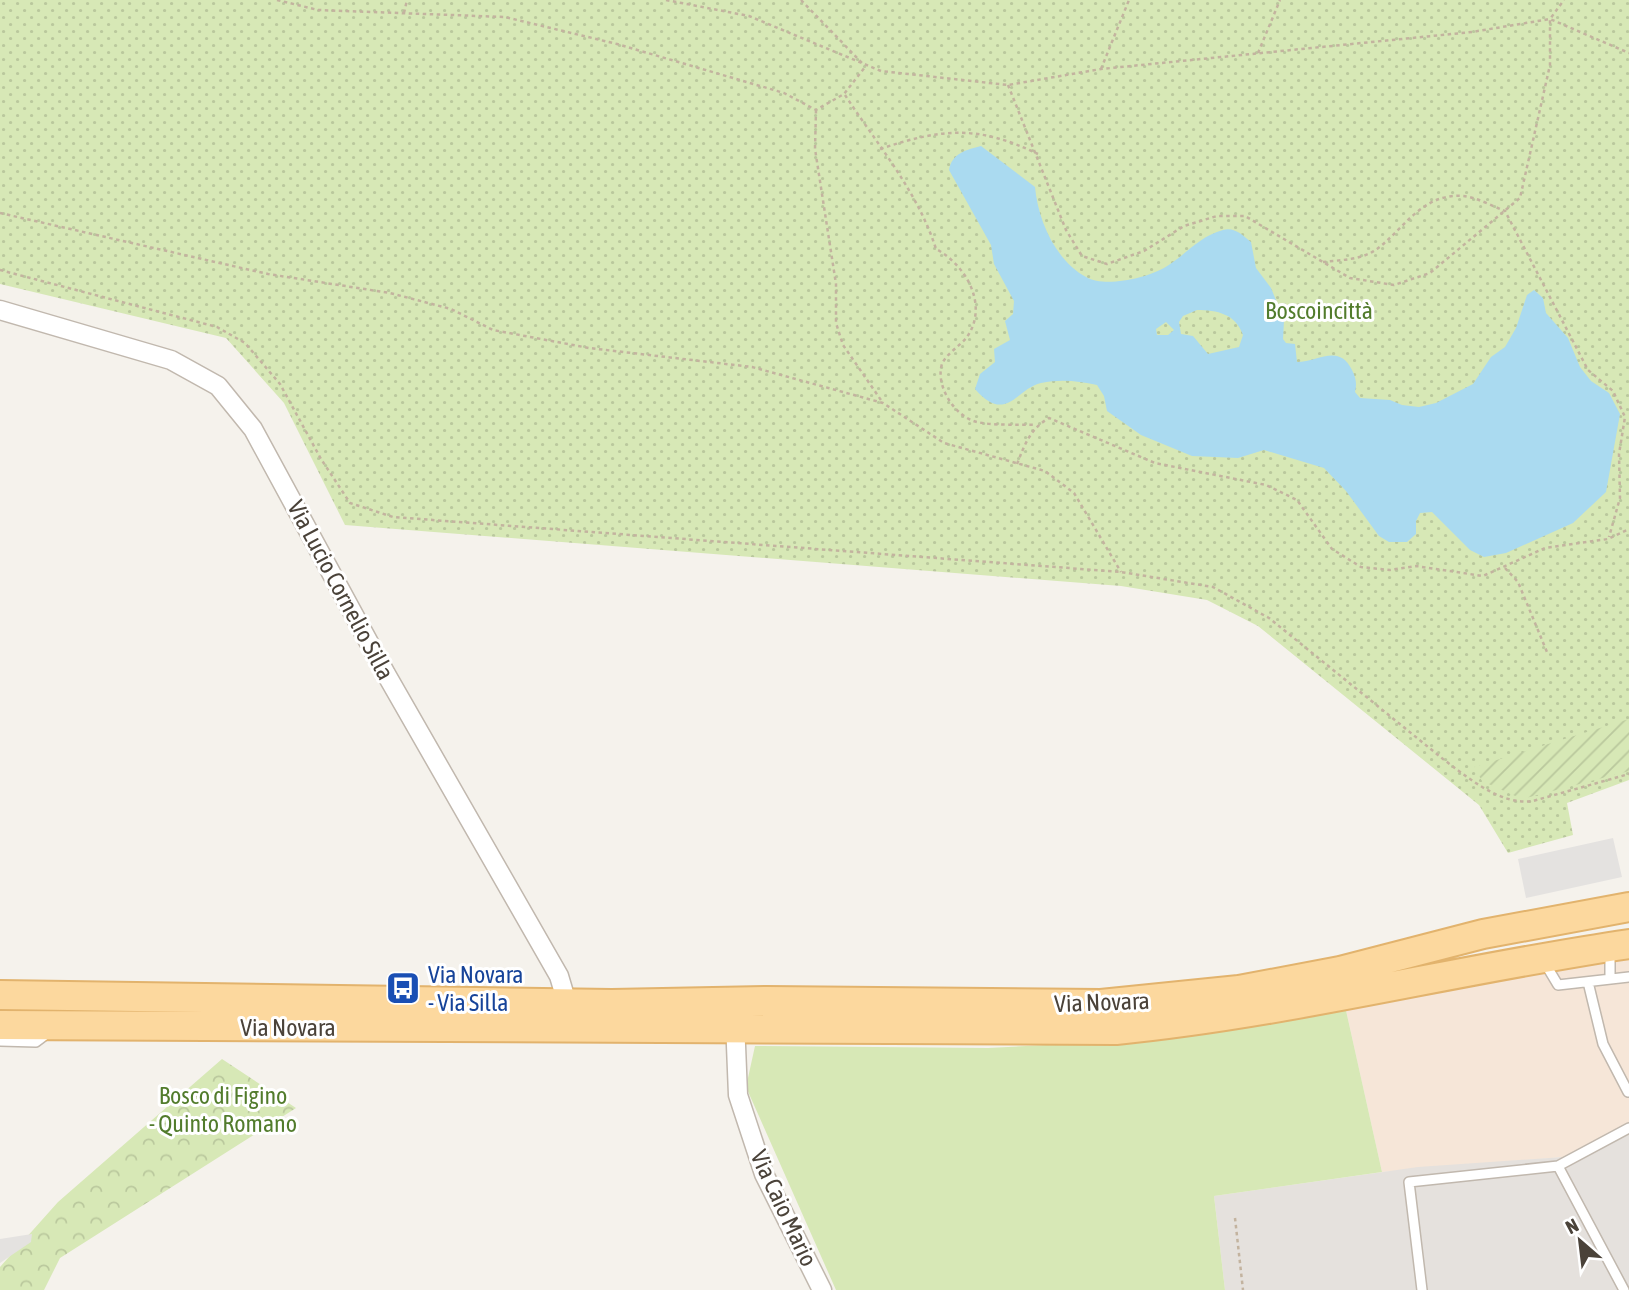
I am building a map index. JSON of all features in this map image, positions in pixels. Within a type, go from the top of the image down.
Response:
[{"type":"main road","name":"Via Novara","points":[[0,995],[566,1002],[739,996],[1075,1004],[1159,1000],[1205,995],[1340,971],[1626,900]]},
{"type":"main road","name":"Via Novara","points":[[0,1025],[1116,1030],[1234,1016],[1553,960],[1623,951]]},
{"type":"street","name":"Via Lucio Cornelio Silla","points":[[0,310],[171,360],[218,386],[236,407],[259,439],[386,674],[559,976],[566,1002]]},
{"type":"street","name":"Via Caio Mario","points":[[739,996],[738,1095],[764,1174],[822,1290]]},
{"type":"street","points":[[566,1002],[577,1029]]},
{"type":"lane","points":[[1352,956],[1503,919]]},
{"type":"lane","points":[[1610,978],[1623,951]]},
{"type":"lane","points":[[1066,1041],[1160,1034],[1254,1022],[1510,972],[1553,960],[1558,985],[1629,977]]},
{"type":"lane","points":[[739,996],[1057,996],[1220,984],[1299,967]]},
{"type":"lane","points":[[1588,982],[1603,1044],[1628,1092]]},
{"type":"lane","points":[[0,1041],[36,1042],[59,1026]]},
{"type":"lane","points":[[739,1030],[750,1040],[778,1040]]},
{"type":"lane","points":[[1422,1290],[1409,1182],[1558,1166],[1629,1128]]},
{"type":"lane","points":[[1558,1166],[1623,1290]]},
{"type":"path","points":[[277,0],[318,10],[505,17],[617,44],[771,89],[816,110]]},
{"type":"path","points":[[404,13],[407,0]]},
{"type":"path","points":[[667,0],[749,16],[865,67],[1009,85],[1101,69],[1472,32],[1550,19],[1629,53]]},
{"type":"path","points":[[699,6],[705,0]]},
{"type":"path","points":[[801,0],[865,67]]},
{"type":"path","points":[[1101,69],[1129,0]]},
{"type":"path","points":[[1258,53],[1280,0]]},
{"type":"path","points":[[1009,85],[1066,230],[1082,256],[1107,264],[1144,251],[1184,226],[1217,216],[1245,216],[1350,278],[1394,285],[1430,272],[1520,198],[1550,65],[1550,19],[1564,0]]},
{"type":"path","points":[[816,110],[844,94],[865,67]]},
{"type":"path","points":[[844,94],[927,222],[936,249],[954,258],[974,294],[978,318],[967,338],[943,362],[940,382],[948,400],[975,422],[1036,425]]},
{"type":"path","points":[[816,110],[815,149],[834,271],[836,323],[843,345],[883,403]]},
{"type":"path","points":[[880,149],[925,134],[968,132],[1005,138],[1038,155]]},
{"type":"path","points":[[1323,262],[1350,259],[1376,250],[1406,219],[1440,198],[1464,196],[1505,211],[1588,370],[1614,391],[1627,416],[1619,454],[1620,498],[1608,539]]},
{"type":"path","points":[[0,213],[268,274],[390,293],[451,309],[493,330],[589,348],[752,367],[883,403],[944,443],[1045,471],[1074,493],[1121,572]]},
{"type":"path","points":[[0,270],[217,327],[244,343],[279,384],[321,459],[350,503],[393,517],[1121,572],[1213,587],[1269,618],[1443,758],[1503,797],[1520,803],[1533,801],[1629,774]]},
{"type":"path","points":[[1017,464],[1036,425],[1049,418],[1155,463],[1266,485],[1297,500],[1332,549],[1361,567],[1390,570],[1416,566],[1483,576],[1545,548],[1608,539],[1629,529]]},
{"type":"path","points":[[1505,568],[1518,582],[1547,652]]},
{"type":"path","points":[[1235,1218],[1243,1290]]},
{"type":"shaded area","points":[[1613,838],[1622,877],[1526,898],[1518,859]]},
{"type":"shaded area","points":[[1629,958],[1629,1122],[1563,1157],[1382,1172],[1345,1006],[1542,969]]},
{"type":"shaded area","points":[[1629,1122],[1629,1290],[1225,1290],[1214,1196],[1418,1167],[1563,1157]]},
{"type":"shaded area","points":[[32,1234],[31,1242],[0,1263],[0,1239]]},
{"type":"green space","name":"Boscoincittà","points":[[0,0],[1629,0],[1629,780],[1567,803],[1573,835],[1508,853],[1479,805],[1258,626],[1207,600],[1121,586],[345,525],[284,403],[226,338],[0,284]]},
{"type":"green space","points":[[1629,719],[1629,771],[1522,799],[1482,781],[1474,767]]},
{"type":"green space","points":[[1345,1006],[1382,1172],[1214,1196],[1225,1290],[836,1290],[746,1087],[755,1046],[988,1048],[1145,1040]]},
{"type":"green space","name":"Bosco di Figino - Quinto Romano","points":[[222,1059],[296,1108],[60,1258],[44,1290],[0,1290],[0,1267],[58,1202]]},
{"type":"water","points":[[981,146],[1035,187],[1044,225],[1057,250],[1075,270],[1094,280],[1114,282],[1147,275],[1164,268],[1214,233],[1227,229],[1241,234],[1251,242],[1256,268],[1271,288],[1284,320],[1283,339],[1286,343],[1295,344],[1297,362],[1328,356],[1341,357],[1352,370],[1356,381],[1355,392],[1360,398],[1390,400],[1419,407],[1436,403],[1473,384],[1491,357],[1505,347],[1516,328],[1527,295],[1534,290],[1543,298],[1546,313],[1568,338],[1580,367],[1591,381],[1609,393],[1620,414],[1606,492],[1573,523],[1506,553],[1484,557],[1470,550],[1432,512],[1420,513],[1416,521],[1416,534],[1407,542],[1389,542],[1379,536],[1346,491],[1324,468],[1264,450],[1238,458],[1192,456],[1141,435],[1107,411],[1104,396],[1097,385],[1069,381],[1041,383],[1011,401],[995,404],[975,389],[980,374],[995,362],[994,349],[1010,340],[1005,321],[1013,314],[1014,301],[994,264],[991,245],[949,170],[956,156]],"holes":[[[1197,310],[1218,312],[1236,322],[1243,335],[1239,347],[1208,354],[1193,336],[1181,334],[1179,322],[1183,316]],[[1166,322],[1174,330],[1168,335],[1157,335],[1156,329]]]},
{"type":"place","name":"Via Novara - Via Silla","points":[[403,988]]}]
